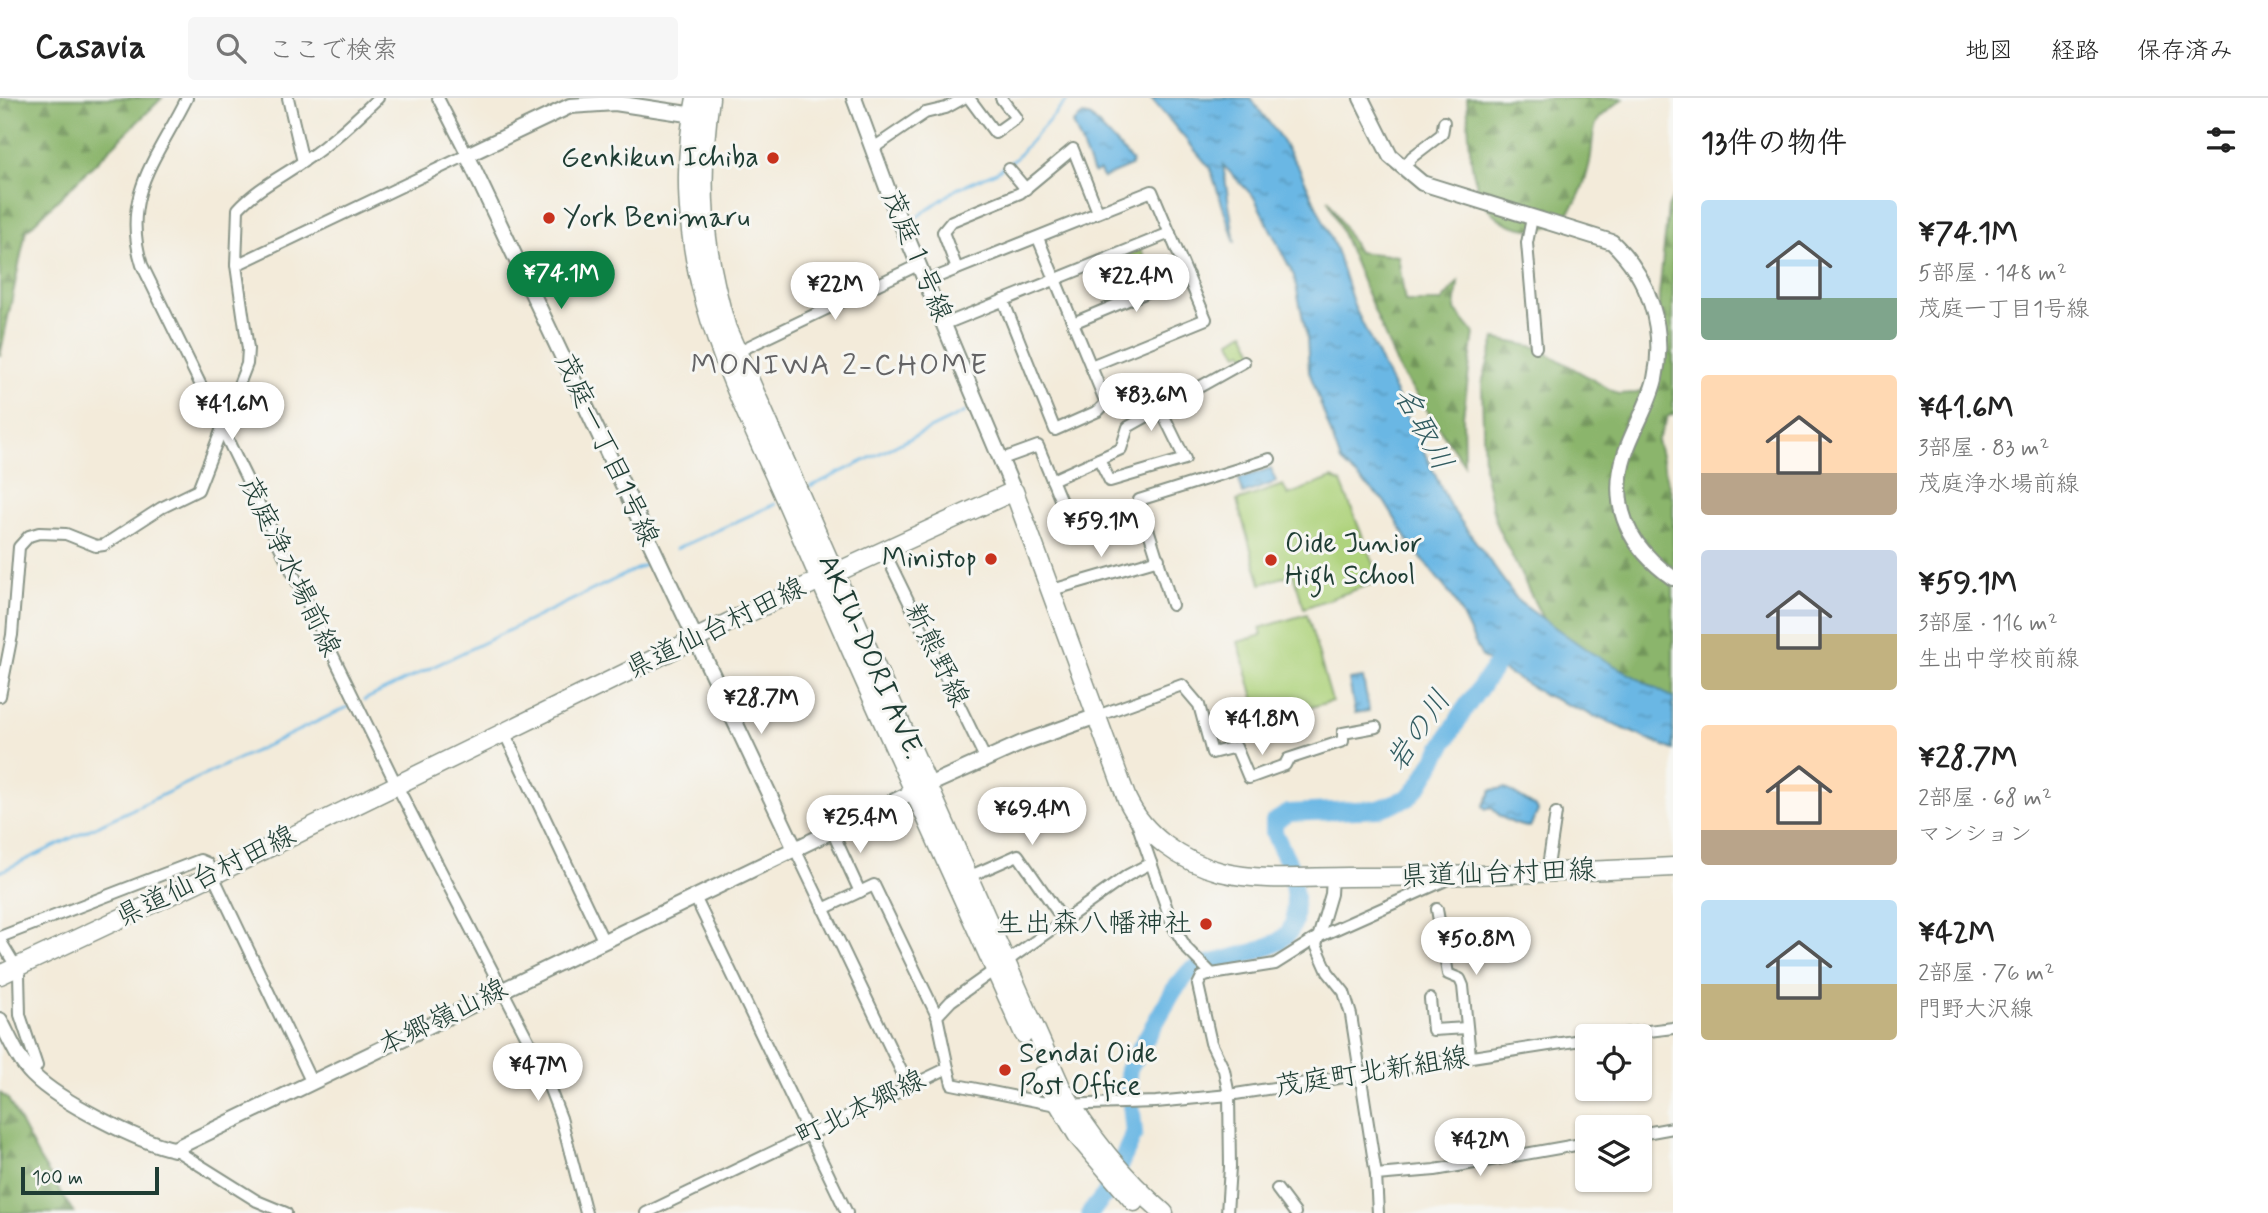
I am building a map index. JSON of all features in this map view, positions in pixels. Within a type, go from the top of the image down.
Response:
[{"type":"main road","name":"AKIU-DORI AVE.","points":[[710,98],[699,110],[689,146],[690,210],[705,303],[729,369],[826,576],[1000,966],[1050,1065],[1064,1105],[1146,1213]]},
{"type":"main road","name":"AKIU-DORI AVE.","points":[[699,110],[704,230],[714,287],[826,576]]},
{"type":"main road","name":"県道仙台村田線","points":[[0,975],[213,875],[695,638],[1014,491]]},
{"type":"main road","points":[[1014,491],[1133,811]]},
{"type":"main road","name":"AKIU-DORI AVE.","points":[[922,789],[968,877],[1000,966]]},
{"type":"main road","name":"県道仙台村田線","points":[[1133,811],[1160,840],[1185,857],[1220,872],[1279,877],[1451,877],[1673,867]]},
{"type":"main road","name":"AKIU-DORI AVE.","points":[[1120,1180],[1164,1213]]},
{"type":"street","name":"茂庭浄水場前線","points":[[187,98],[137,195],[136,245],[142,265],[396,784],[539,1061],[561,1118],[586,1213]]},
{"type":"street","points":[[288,98],[303,162]]},
{"type":"street","points":[[0,696],[12,635],[19,547],[29,536],[39,533],[66,534],[96,545],[104,545],[160,508],[198,489],[220,426],[247,364],[248,349],[236,265],[238,209],[270,181],[303,162],[345,130],[378,98]]},
{"type":"street","points":[[438,98],[467,155]]},
{"type":"street","name":"茂庭１号線","points":[[854,98],[872,149],[1014,491]]},
{"type":"street","points":[[872,149],[925,113],[946,108],[964,98]]},
{"type":"street","points":[[969,98],[995,133],[1016,118],[1001,98]]},
{"type":"street","points":[[1361,98],[1390,156],[1422,183],[1612,242],[1632,261],[1653,307],[1658,340],[1655,379],[1625,456],[1619,495],[1630,534],[1638,547],[1648,561],[1673,578]]},
{"type":"street","points":[[236,265],[570,107],[615,103],[673,112],[699,110]]},
{"type":"street","points":[[1404,169],[1412,157],[1442,134],[1444,122]]},
{"type":"street","points":[[957,270],[943,232],[952,221],[1026,189],[1073,149],[1098,212]]},
{"type":"street","name":"茂庭一丁目1号線","points":[[467,155],[794,849]]},
{"type":"street","points":[[1009,169],[1026,189]]},
{"type":"street","points":[[927,281],[1152,191],[1206,319],[1090,366]]},
{"type":"street","points":[[1532,218],[1527,243],[1536,347]]},
{"type":"street","points":[[945,324],[1170,233]]},
{"type":"street","points":[[1003,300],[1055,430],[1098,411],[1106,403],[1038,238]]},
{"type":"street","points":[[737,352],[920,264]]},
{"type":"street","points":[[1073,323],[1188,275]]},
{"type":"street","points":[[1052,480],[1121,449],[1128,427],[1244,362]]},
{"type":"street","points":[[1099,459],[1110,481],[1185,459],[1161,410]]},
{"type":"street","points":[[1002,459],[1038,446],[1065,511]]},
{"type":"street","points":[[1172,605],[1159,559],[1147,533],[1139,500],[1270,459]]},
{"type":"street","name":"新熊野線","points":[[884,551],[986,760]]},
{"type":"street","points":[[1052,590],[1159,559]]},
{"type":"street","points":[[1097,716],[1182,685],[1199,705],[1212,753],[1236,747],[1249,778],[1285,765],[1288,758],[1343,741],[1343,733],[1376,727]]},
{"type":"street","name":"本郷嶺山線","points":[[174,1149],[832,831],[986,760],[1097,716]]},
{"type":"street","points":[[504,732],[603,940]]},
{"type":"street","points":[[1133,811],[1173,926],[1187,949],[1210,972]]},
{"type":"street","points":[[1548,873],[1556,813]]},
{"type":"street","points":[[823,909],[860,892],[832,831]]},
{"type":"street","points":[[794,849],[908,1085]]},
{"type":"street","points":[[968,877],[1018,855],[1063,920]]},
{"type":"street","points":[[31,1074],[37,1066],[20,1015],[17,970],[0,938],[200,859],[207,863],[213,875],[311,1081]]},
{"type":"street","points":[[937,1016],[951,1001],[1063,920],[1128,875],[1152,863]]},
{"type":"street","points":[[1327,877],[1331,894],[1316,945],[1328,972],[1344,992],[1362,1074],[1376,1175],[1378,1213]]},
{"type":"street","points":[[1227,1213],[1230,1167],[1228,1096],[1198,985],[1202,977],[1210,972],[1276,964],[1318,937],[1451,877]]},
{"type":"street","name":"町北本郷線","points":[[646,1213],[948,1068],[937,1016],[874,885],[860,892]]},
{"type":"street","points":[[695,897],[847,1213]]},
{"type":"street","points":[[1437,909],[1448,974],[1460,979],[1463,986],[1470,1056]]},
{"type":"street","points":[[1430,999],[1433,1030],[1467,1028]]},
{"type":"street","points":[[0,1020],[31,1074],[56,1095],[155,1146],[174,1149],[257,1201],[286,1213]]},
{"type":"street","points":[[1652,1031],[1673,1028]]},
{"type":"street","name":"茂庭町北新組線","points":[[948,1068],[952,1084],[1064,1105],[1156,1102],[1228,1096],[1575,1041]]},
{"type":"street","points":[[1652,1132],[1673,1128]]},
{"type":"street","points":[[1376,1175],[1435,1170],[1575,1145]]},
{"type":"street","points":[[1277,1189],[1295,1213]]},
{"type":"green space","points":[[0,98],[162,98],[26,231],[0,356]]},
{"type":"green space","points":[[1467,98],[1624,98],[1596,123],[1585,181],[1572,208],[1553,225],[1526,229],[1509,224],[1495,215],[1484,202],[1477,187],[1470,151]]},
{"type":"green space","points":[[1673,197],[1673,414],[1668,416],[1657,441],[1673,500],[1673,728],[1564,662],[1496,524],[1484,471],[1482,383],[1495,339],[1536,347],[1618,394],[1637,393],[1657,379],[1659,295],[1668,208]]},
{"type":"green space","points":[[1328,199],[1358,252],[1398,256],[1405,302],[1441,302],[1458,282],[1455,310],[1474,333],[1463,416],[1464,464],[1399,370]]},
{"type":"green space","points":[[1141,250],[1155,284],[1111,302],[1097,268]]},
{"type":"green space","points":[[1244,332],[1257,357],[1248,361],[1243,351],[1238,354],[1230,341]]},
{"type":"green space","points":[[1332,478],[1341,482],[1380,581],[1304,608],[1293,574],[1261,584],[1237,501],[1283,485],[1288,495]]},
{"type":"green space","points":[[1307,614],[1332,701],[1261,722],[1238,642],[1262,635],[1260,628]]},
{"type":"green space","points":[[0,1093],[8,1099],[39,1158],[74,1213],[0,1213]]},
{"type":"water","points":[[1151,98],[1250,98],[1277,133],[1300,170],[1336,249],[1354,306],[1450,506],[1519,602],[1590,652],[1673,698],[1673,750],[1543,694],[1482,657],[1454,599],[1411,545],[1384,501],[1341,462],[1309,371],[1307,338],[1294,276],[1254,197],[1223,165],[1235,243],[1210,168]]},
{"type":"water","points":[[1083,115],[1091,117],[1132,161],[1131,166],[1103,178],[1100,171],[1093,173],[1073,123]]},
{"type":"water","points":[[1271,468],[1276,482],[1243,494],[1239,479]]},
{"type":"water","points":[[1363,678],[1369,711],[1355,713],[1349,680]]},
{"type":"water","points":[[1505,788],[1536,807],[1538,811],[1530,827],[1508,821],[1491,807],[1486,809],[1483,806],[1492,790]]},
{"type":"waterway","points":[[913,220],[958,188],[996,172],[1015,159],[1069,98]]},
{"type":"waterway","points":[[810,487],[965,412]]},
{"type":"waterway","points":[[676,549],[775,504]]},
{"type":"waterway","points":[[364,700],[651,562]]},
{"type":"waterway","name":"岩の川","points":[[1090,1213],[1108,1191],[1134,1134],[1128,1070],[1174,990],[1189,972],[1201,966],[1255,952],[1278,942],[1289,933],[1294,922],[1295,897],[1290,866],[1274,833],[1274,822],[1289,813],[1378,809],[1408,798],[1421,783],[1464,710],[1509,647]]},
{"type":"waterway","points":[[0,872],[352,705]]},
{"type":"place","name":"Genkikun Ichiba","points":[[773,158]]},
{"type":"place","name":"York Benimaru","points":[[549,218]]},
{"type":"place","name":"Ministop","points":[[991,559]]},
{"type":"place","name":"Oide Junior High School","points":[[1271,560]]},
{"type":"place","name":"生出森八幡神社","points":[[1206,924]]},
{"type":"place","name":"Sendai Oide Post Office","points":[[1005,1070]]},
{"type":"district","name":"MONIWA 2-CHOME","points":[[840,365]]},
{"type":"water label","name":"名取川","points":[[1423,429]]}]
